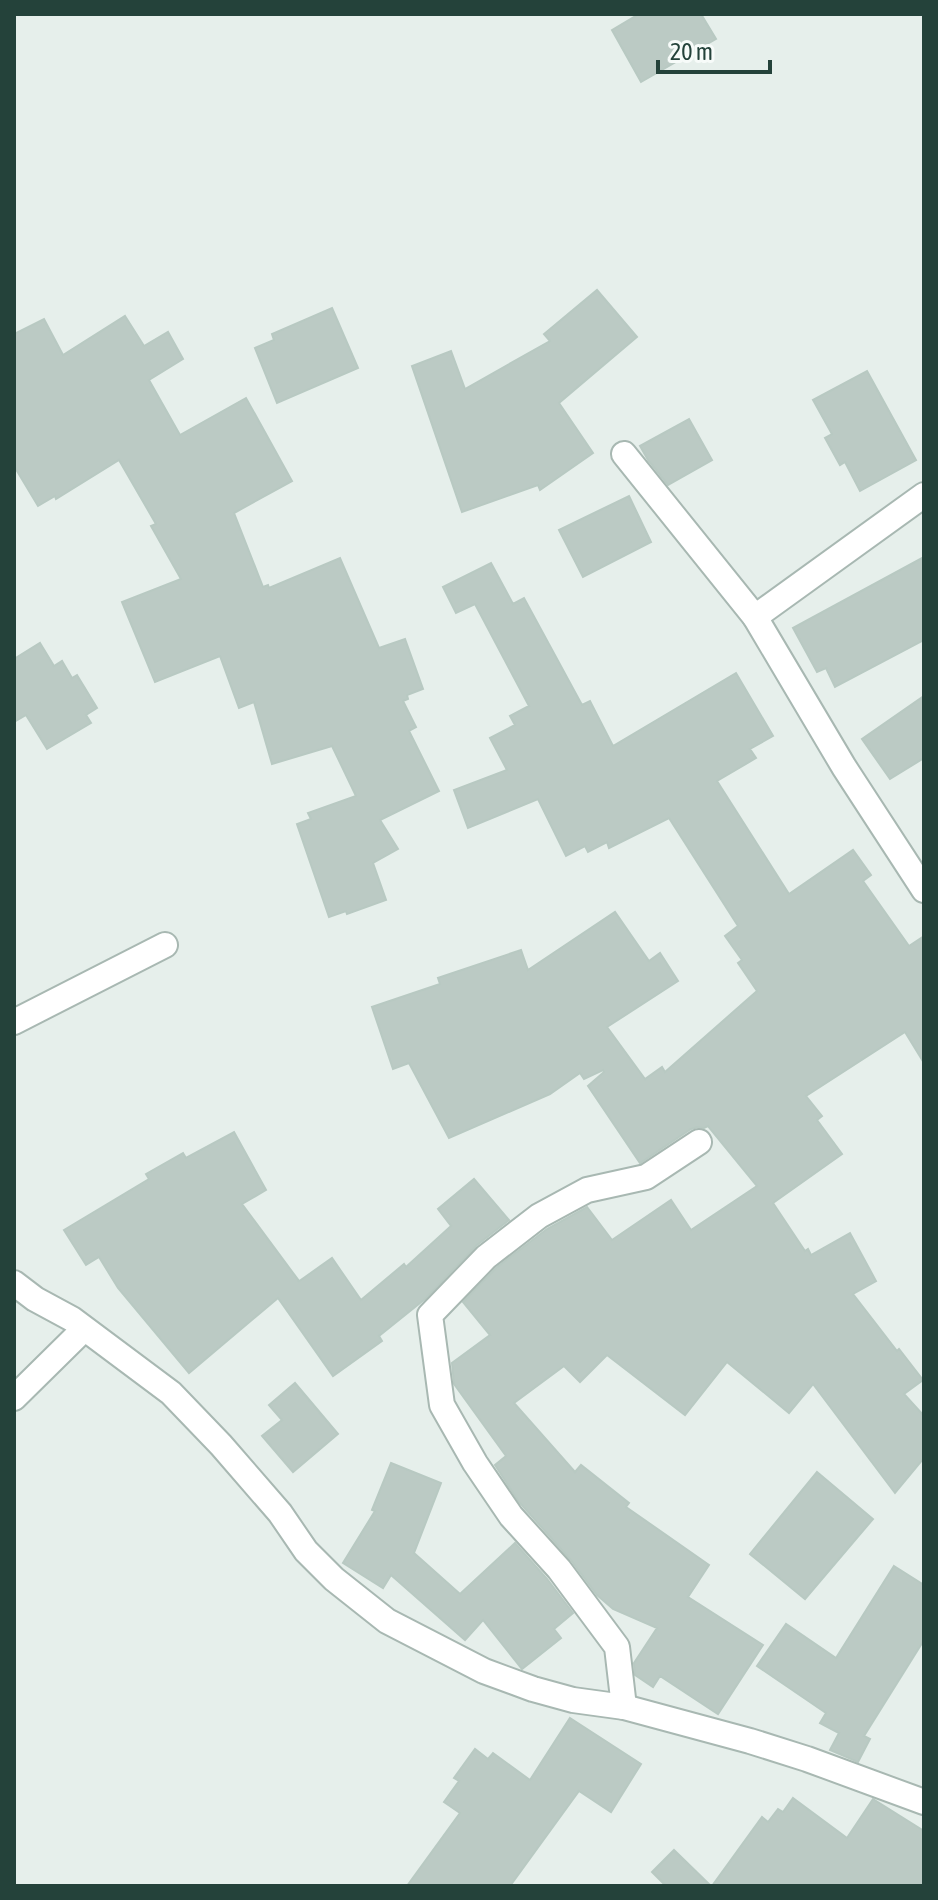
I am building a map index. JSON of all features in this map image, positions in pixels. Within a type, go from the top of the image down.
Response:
[{"type":"street","points":[[624,454],[755,617],[844,767],[924,890]]},
{"type":"street","points":[[755,617],[924,495]]},
{"type":"street","points":[[14,1022],[165,945]]},
{"type":"street","points":[[624,1707],[617,1647],[559,1569],[511,1516],[475,1463],[442,1405],[430,1315],[486,1257],[539,1216],[587,1190],[646,1177],[699,1142]]},
{"type":"street","points":[[14,1283],[35,1299],[72,1319],[171,1393],[280,1513],[306,1551],[334,1579],[387,1621],[484,1671],[533,1689],[573,1700],[624,1707],[764,1746],[924,1802]]},
{"type":"street","points":[[14,1398],[84,1329]]},
{"type":"building","points":[[639,14],[701,14],[716,39],[641,82],[612,30]]},
{"type":"building","points":[[597,290],[637,337],[559,403],[593,453],[540,490],[538,485],[462,512],[412,366],[451,351],[465,389],[550,341],[544,334]]},
{"type":"building","points":[[332,308],[358,368],[277,403],[255,348],[274,340],[272,334]]},
{"type":"building","points":[[125,316],[144,346],[168,332],[183,359],[149,380],[180,435],[246,398],[292,481],[234,513],[263,587],[268,585],[269,588],[340,558],[379,648],[405,639],[423,689],[407,695],[408,699],[403,701],[416,727],[409,731],[439,791],[380,820],[398,849],[373,863],[386,900],[329,917],[297,824],[311,819],[308,813],[356,796],[332,746],[272,764],[254,702],[239,708],[220,656],[155,682],[122,602],[181,579],[151,526],[156,524],[119,460],[56,499],[55,496],[38,506],[14,466],[14,334],[44,319],[63,355]]},
{"type":"building","points":[[867,371],[916,460],[860,491],[845,462],[840,465],[825,438],[832,434],[813,400]]},
{"type":"building","points":[[689,419],[712,460],[668,485],[640,446]]},
{"type":"building","points":[[629,496],[651,542],[583,577],[559,530]]},
{"type":"building","points":[[924,557],[924,640],[835,687],[826,668],[817,672],[793,628]]},
{"type":"building","points":[[491,563],[513,604],[524,598],[582,705],[590,701],[613,746],[736,673],[773,736],[750,749],[756,758],[717,781],[789,894],[853,850],[871,875],[863,881],[909,946],[924,936],[924,1063],[905,1032],[806,1096],[822,1116],[817,1120],[842,1154],[773,1203],[805,1251],[808,1249],[811,1255],[850,1233],[876,1281],[853,1294],[923,1380],[904,1394],[924,1416],[924,1458],[895,1493],[813,1384],[789,1413],[727,1362],[685,1415],[607,1355],[580,1382],[564,1366],[514,1403],[575,1472],[581,1465],[629,1503],[626,1507],[709,1565],[688,1597],[763,1645],[718,1714],[660,1676],[653,1687],[635,1675],[634,1663],[657,1628],[613,1609],[597,1595],[570,1559],[519,1502],[495,1465],[506,1456],[454,1384],[452,1363],[490,1335],[463,1302],[496,1268],[547,1229],[587,1207],[612,1240],[671,1200],[691,1230],[757,1186],[708,1126],[691,1129],[640,1163],[588,1086],[603,1070],[584,1079],[580,1073],[550,1094],[449,1138],[409,1063],[393,1069],[372,1007],[440,984],[438,978],[521,950],[528,970],[615,912],[649,961],[660,953],[678,981],[607,1027],[645,1079],[662,1067],[665,1072],[757,991],[738,963],[742,960],[725,936],[738,926],[669,818],[609,848],[607,842],[588,852],[585,846],[566,856],[538,799],[468,828],[454,790],[507,770],[490,738],[515,725],[510,716],[529,706],[475,604],[456,613],[443,587]]},
{"type":"building","points":[[40,643],[54,666],[62,661],[72,678],[77,675],[97,708],[86,715],[91,723],[47,749],[26,715],[14,722],[14,659]]},
{"type":"building","points":[[924,696],[924,758],[890,779],[862,739]]},
{"type":"building","points":[[234,1132],[266,1190],[242,1204],[298,1282],[332,1258],[361,1300],[404,1264],[406,1267],[451,1226],[438,1209],[474,1179],[509,1220],[477,1245],[425,1299],[379,1336],[382,1341],[333,1376],[278,1298],[189,1373],[118,1288],[99,1257],[86,1265],[64,1230],[149,1179],[146,1174],[183,1153],[186,1158]]},
{"type":"building","points":[[295,1383],[338,1434],[293,1472],[262,1436],[282,1420],[269,1405]]},
{"type":"building","points":[[391,1463],[441,1483],[414,1553],[460,1594],[515,1543],[573,1613],[554,1629],[561,1638],[522,1669],[483,1620],[465,1640],[391,1575],[383,1588],[343,1563],[375,1511],[372,1510]]},
{"type":"building","points":[[817,1472],[873,1519],[805,1599],[750,1554]]},
{"type":"building","points":[[894,1566],[924,1585],[924,1640],[864,1736],[870,1739],[858,1762],[830,1750],[839,1733],[820,1723],[826,1713],[757,1666],[786,1624],[836,1658]]},
{"type":"building","points":[[570,1718],[641,1764],[611,1812],[579,1791],[510,1886],[407,1886],[460,1813],[444,1802],[459,1781],[454,1778],[475,1749],[488,1759],[493,1753],[530,1780]]},
{"type":"building","points":[[793,1798],[847,1838],[873,1799],[924,1831],[924,1886],[712,1886],[762,1817],[768,1822],[778,1809],[783,1812]]},
{"type":"building","points":[[674,1850],[711,1886],[666,1886],[652,1872]]}]
